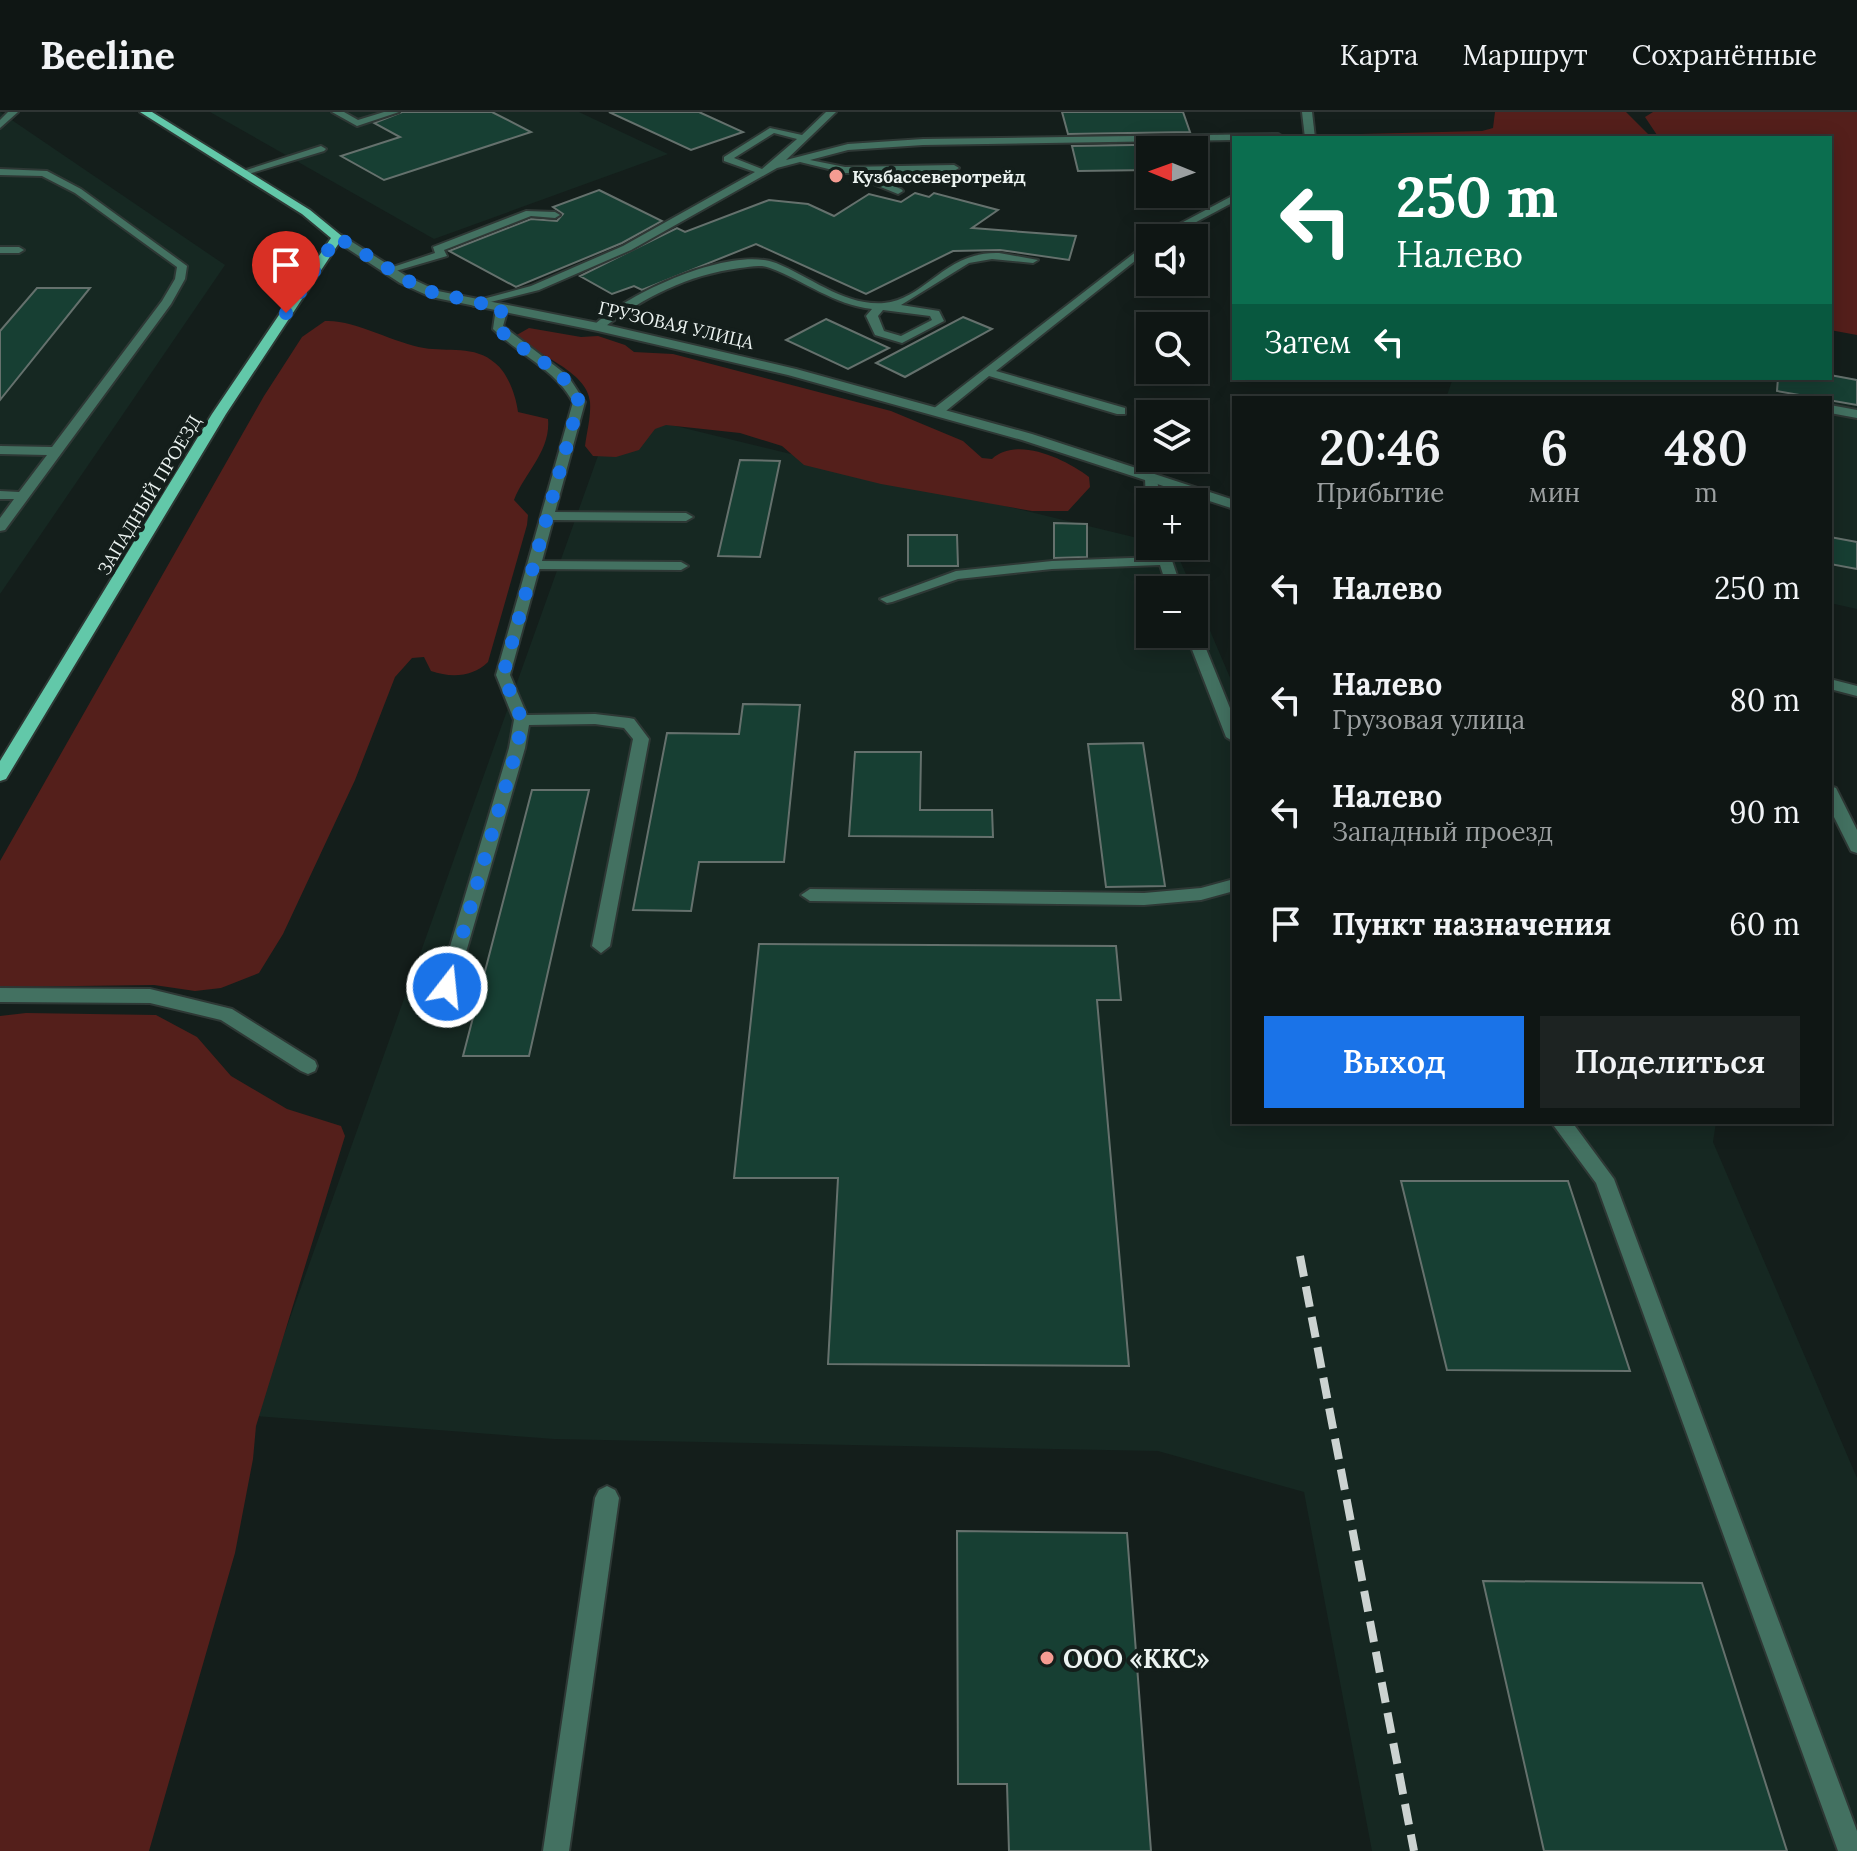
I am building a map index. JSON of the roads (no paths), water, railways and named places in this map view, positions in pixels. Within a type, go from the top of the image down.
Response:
[{"type":"main road","name":"ГРУЗОВАЯ УЛИЦА","points":[[145,112],[306,212],[337,237]]},
{"type":"main road","name":"ЗАПАДНЫЙ ПРОЕЗД","points":[[0,775],[219,414],[337,237]]},
{"type":"street","name":"ГРУЗОВАЯ УЛИЦА","points":[[337,237],[423,290],[776,369],[937,412],[1232,504]]},
{"type":"street","points":[[1832,685],[1857,691]]},
{"type":"lane","points":[[0,125],[13,112]]},
{"type":"lane","points":[[337,112],[357,123],[394,112]]},
{"type":"lane","points":[[774,166],[831,112]]},
{"type":"lane","points":[[1307,112],[1310,136]]},
{"type":"lane","points":[[763,172],[727,159],[773,130],[804,138]]},
{"type":"lane","points":[[474,303],[535,288],[627,248],[774,166],[848,147],[923,142],[1232,138]]},
{"type":"lane","points":[[242,173],[321,149]]},
{"type":"lane","points":[[797,160],[845,170],[898,191]]},
{"type":"lane","points":[[845,170],[954,168]]},
{"type":"lane","points":[[0,172],[44,173],[78,191],[182,266],[180,279],[167,302],[0,527]]},
{"type":"lane","points":[[1185,224],[1232,199]]},
{"type":"lane","points":[[389,270],[443,254],[437,249],[530,213],[555,215]]},
{"type":"lane","points":[[0,250],[19,250]]},
{"type":"lane","points":[[937,412],[1136,255]]},
{"type":"lane","points":[[598,327],[633,299],[669,281],[713,267],[766,262],[843,299],[880,306],[935,313],[938,321],[902,340],[879,333],[872,316],[880,306],[901,303],[947,270],[979,257],[1033,260]]},
{"type":"lane","points":[[447,987],[517,748],[522,720],[503,675],[579,402],[573,386],[558,372],[508,339],[497,327],[502,308]]},
{"type":"lane","points":[[987,372],[1121,411]]},
{"type":"lane","points":[[1832,409],[1857,414]]},
{"type":"lane","points":[[0,450],[56,451]]},
{"type":"lane","points":[[1151,478],[1152,488]]},
{"type":"lane","points":[[0,495],[23,496]]},
{"type":"lane","points":[[547,516],[686,517]]},
{"type":"lane","points":[[887,599],[956,575],[1136,556]]},
{"type":"lane","points":[[534,565],[681,566]]},
{"type":"lane","points":[[1199,648],[1232,732]]},
{"type":"lane","points":[[522,720],[595,719],[629,723],[641,739],[601,946]]},
{"type":"lane","points":[[1832,796],[1857,847]]},
{"type":"lane","points":[[810,895],[1144,899],[1201,894],[1232,886]]},
{"type":"lane","points":[[0,995],[150,996],[226,1014],[308,1066]]},
{"type":"lane","points":[[1563,1124],[1604,1179],[1851,1851]]},
{"type":"lane","points":[[556,1851],[607,1498]]},
{"type":"railway","points":[[1300,1256],[1414,1851]]},
{"type":"place","name":"Кузбассеверотрейд","points":[[836,176]]},
{"type":"place","name":"ООО «ККС»","points":[[1047,1658]]}]
